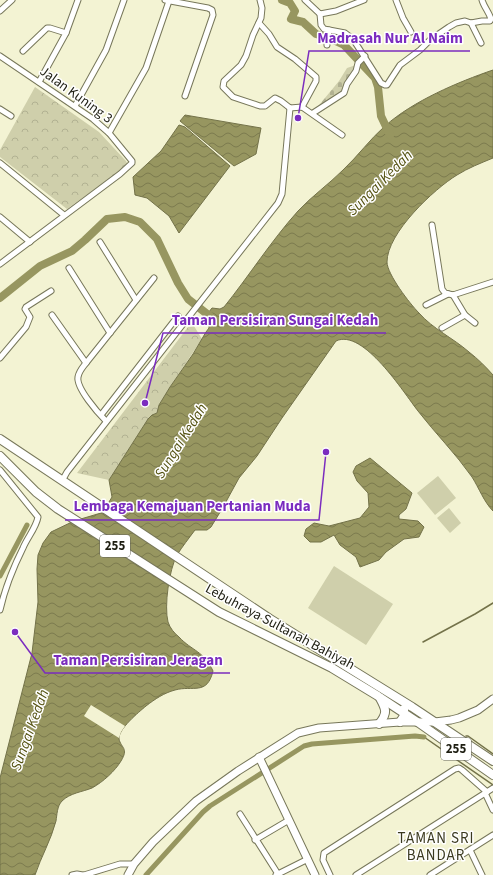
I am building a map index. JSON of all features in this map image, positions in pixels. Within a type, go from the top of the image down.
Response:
[{"type":"main road","name":"Lebuhraya Sultanah Bahiyah","points":[[0,439],[308,644],[338,660],[493,761]]},
{"type":"main road","name":"Lebuhraya Sultanah Bahiyah","points":[[0,456],[33,489],[58,509],[219,612],[332,668],[378,696],[493,775]]},
{"type":"main road","points":[[378,696],[385,710],[383,719],[378,724]]},
{"type":"main road","points":[[399,699],[404,713],[403,719],[400,722]]},
{"type":"street","points":[[0,11],[12,0]]},
{"type":"street","points":[[39,82],[66,33],[78,0]]},
{"type":"street","points":[[75,106],[106,50],[124,0]]},
{"type":"street","points":[[109,133],[146,68],[167,0],[208,8],[212,10],[213,15],[185,96]]},
{"type":"street","points":[[260,0],[262,12],[244,61],[224,81],[223,87],[233,96],[260,106],[265,106],[275,98],[290,108],[302,106],[342,135]]},
{"type":"street","points":[[305,0],[320,14],[322,27],[329,32],[350,36],[357,43],[364,57],[381,83],[385,86],[400,64],[420,50],[430,40],[456,23],[465,21],[471,23],[482,21],[493,24]]},
{"type":"street","points":[[320,14],[336,11],[364,0]]},
{"type":"street","points":[[396,0],[402,18],[411,32]]},
{"type":"street","points":[[482,0],[491,20],[490,22],[487,22]]},
{"type":"street","points":[[259,23],[269,34],[277,47],[295,59],[316,77],[316,81],[302,106]]},
{"type":"street","points":[[471,23],[481,43]]},
{"type":"street","points":[[23,51],[46,28],[66,33]]},
{"type":"street","points":[[327,43],[329,32]]},
{"type":"street","name":"Jalan Kuning 3","points":[[0,56],[93,119],[109,133],[132,161],[132,163],[120,174],[64,215]]},
{"type":"street","points":[[313,113],[344,93],[347,84],[356,71],[358,63],[364,57]]},
{"type":"street","points":[[62,481],[67,472],[106,420],[280,199],[290,108]]},
{"type":"street","points":[[0,109],[11,116]]},
{"type":"street","points":[[0,163],[64,215],[0,264]]},
{"type":"street","points":[[0,217],[30,242]]},
{"type":"street","points":[[432,225],[442,289],[450,295],[465,315],[474,323]]},
{"type":"street","points":[[100,242],[136,300]]},
{"type":"street","points":[[69,268],[110,333]]},
{"type":"street","points":[[106,420],[80,386],[78,382],[80,371],[154,278]]},
{"type":"street","points":[[426,305],[450,295],[493,282]]},
{"type":"street","points":[[0,358],[26,327],[30,317],[25,308],[51,291]]},
{"type":"street","points":[[52,315],[86,363]]},
{"type":"street","points":[[442,328],[465,315]]},
{"type":"street","points":[[101,415],[178,316]]},
{"type":"street","points":[[0,470],[38,517],[37,522],[12,571],[0,610]]},
{"type":"street","points":[[128,875],[134,864],[153,842],[196,801],[289,738],[307,730],[319,728],[400,722],[435,722],[459,718],[478,710],[493,699]]},
{"type":"street","points":[[259,757],[315,875]]},
{"type":"street","points":[[330,875],[323,860],[324,853],[455,769],[458,768],[462,770],[490,791],[493,810]]},
{"type":"street","points":[[356,875],[490,791]]},
{"type":"street","points":[[240,814],[276,874],[308,859]]},
{"type":"street","points":[[255,840],[289,820]]},
{"type":"street","points":[[430,875],[437,873],[493,836]]},
{"type":"street","points":[[470,850],[482,875]]},
{"type":"street","points":[[72,875],[83,875],[112,866],[134,864]]},
{"type":"green space","points":[[356,65],[356,68],[343,92],[315,110],[339,81],[347,68]]},
{"type":"green space","points":[[35,87],[99,132],[128,165],[67,209],[0,157],[0,150]]},
{"type":"green space","points":[[194,326],[202,339],[159,405],[157,413],[148,419],[109,480],[77,473],[188,327]]},
{"type":"green space","points":[[438,476],[456,498],[435,515],[417,493]]},
{"type":"green space","points":[[449,508],[461,523],[450,533],[437,518]]},
{"type":"green space","points":[[334,566],[393,604],[366,645],[308,608]]},
{"type":"water","name":"Sungai Kedah","points":[[493,70],[493,158],[457,175],[436,190],[403,225],[389,251],[387,262],[395,281],[419,313],[430,324],[463,347],[482,363],[493,375],[493,511],[466,468],[382,364],[358,344],[347,340],[336,341],[257,456],[239,478],[211,527],[207,530],[195,530],[177,555],[174,562],[167,598],[168,622],[175,634],[206,659],[213,671],[207,684],[198,688],[175,690],[163,695],[149,703],[134,716],[122,730],[120,735],[119,739],[124,748],[124,753],[121,761],[115,769],[96,786],[69,796],[60,803],[54,828],[35,875],[0,875],[0,778],[32,653],[38,602],[38,555],[43,543],[51,532],[74,521],[101,513],[112,497],[109,480],[148,419],[157,413],[159,405],[170,387],[209,328],[208,313],[212,308],[220,309],[224,307],[298,211],[338,175],[385,126],[396,117],[422,100],[436,93],[465,80]]},
{"type":"water","points":[[185,115],[261,128],[256,154],[234,166],[180,121]]},
{"type":"water","points":[[179,125],[185,127],[230,166],[179,233],[169,216],[147,198],[135,195],[133,177],[161,151]]},
{"type":"water","points":[[370,458],[412,493],[406,509],[399,515],[399,519],[418,521],[424,527],[419,537],[404,539],[386,552],[379,560],[360,567],[356,557],[340,545],[334,535],[321,542],[310,542],[304,536],[306,529],[314,523],[329,526],[360,518],[369,507],[368,493],[357,481],[353,472],[356,466]]},
{"type":"pier","points":[[91,705],[125,726],[119,738],[84,716]]},
{"type":"waterway","points":[[282,0],[290,3],[295,11],[291,19],[303,22],[316,34],[344,45],[375,78],[378,87],[381,116],[390,135]]},
{"type":"waterway","points":[[0,298],[40,266],[72,251],[107,219],[125,217],[140,222],[157,239],[178,283],[188,299],[216,321]]},
{"type":"waterway","points":[[0,576],[27,525]]},
{"type":"waterway","points":[[423,642],[493,603]]},
{"type":"waterway","points":[[146,875],[210,806],[304,746],[312,744],[415,736],[424,737]]},
{"type":"waterway","points":[[466,736],[493,754]]},
{"type":"waterway","points":[[424,737],[493,785]]},
{"type":"place","name":"Madrasah Nur Al Naim","points":[[298,118]]},
{"type":"place","name":"Taman Persisiran Sungai Kedah","points":[[145,403]]},
{"type":"place","name":"Lembaga Kemajuan Pertanian Muda","points":[[326,452]]},
{"type":"place","name":"Taman Persisiran Jeragan","points":[[15,632]]},
{"type":"district","name":"TAMAN SRI BANDAR","points":[[436,846]]}]
